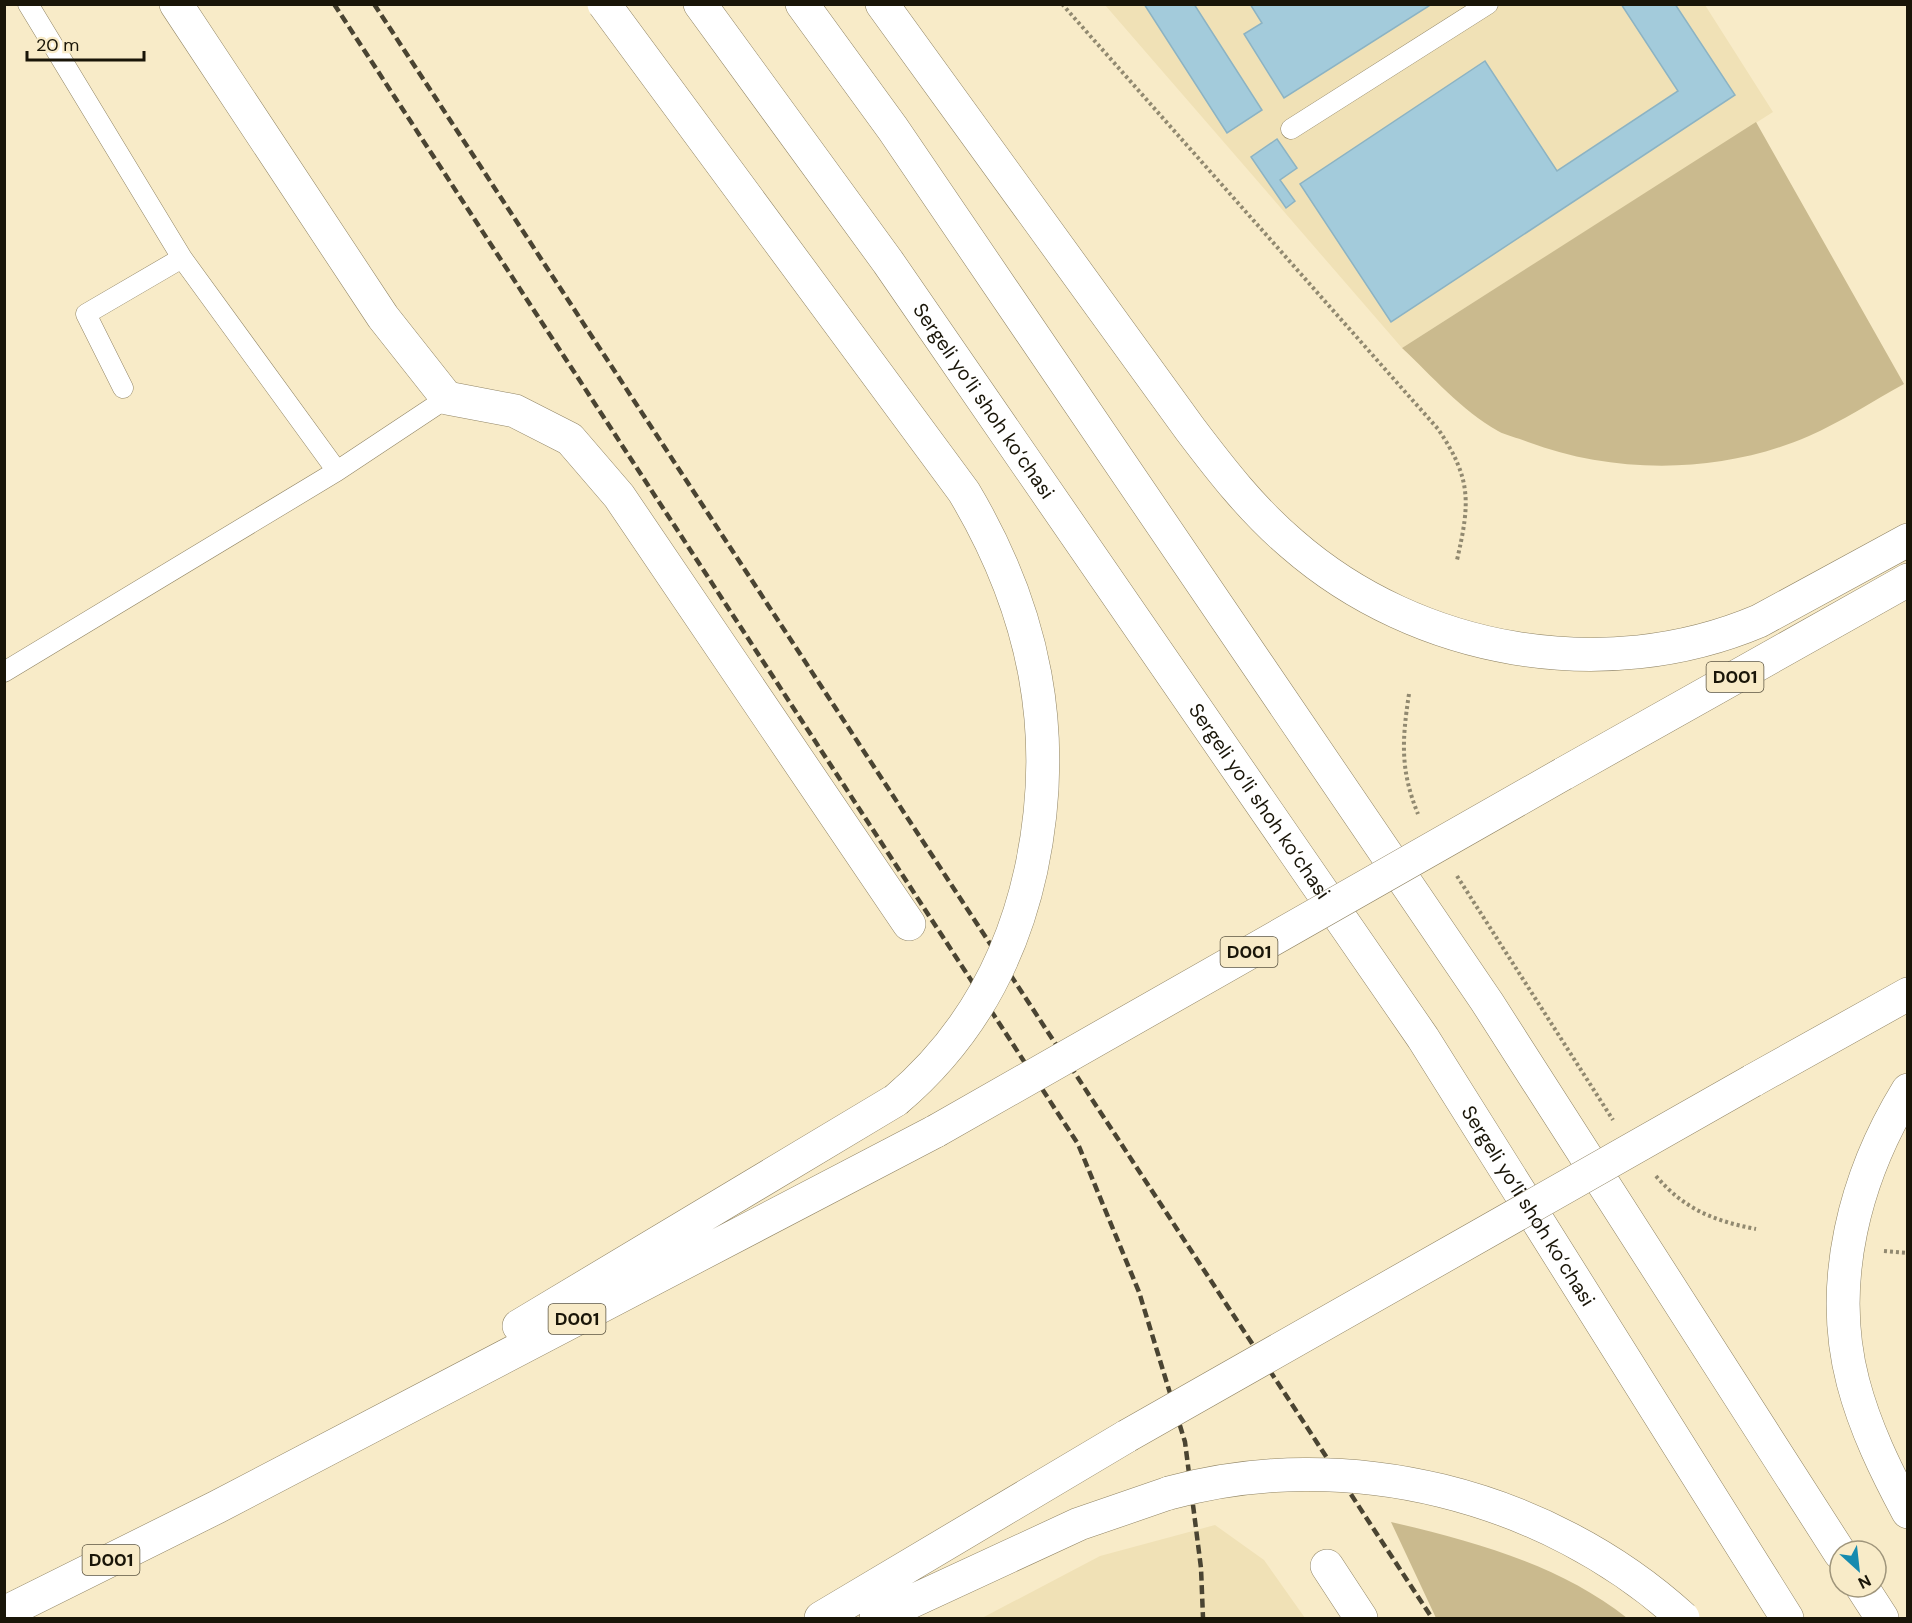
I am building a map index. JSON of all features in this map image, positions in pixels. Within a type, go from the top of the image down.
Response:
[{"type":"main road","points":[[176,4],[383,317],[447,398],[515,411],[570,439],[619,496],[909,924]]},
{"type":"main road","points":[[217,1507],[896,1100],[939,1060],[974,1015],[1002,962],[1024,902],[1041,822],[1045,778],[1041,714],[1025,628],[998,558],[963,492],[604,4]]},
{"type":"main road","name":"Sergeli yo‘li shoh ko‘chasi","points":[[699,4],[888,262],[1423,1038],[1787,1618]]},
{"type":"main road","points":[[802,4],[899,139],[1487,1002],[1831,1539]]},
{"type":"main road","points":[[882,4],[1183,419],[1236,488],[1294,546],[1338,579],[1387,608],[1443,630],[1503,647],[1590,655],[1649,651],[1724,634],[1759,621],[1908,540]]},
{"type":"main road","name":"D001","points":[[4,1612],[217,1507],[936,1131],[1908,580]]},
{"type":"main road","points":[[821,1618],[1127,1436],[1908,994]]},
{"type":"main road","points":[[1908,1090],[1873,1154],[1860,1194],[1849,1242],[1844,1305],[1845,1343],[1856,1392],[1882,1462],[1908,1512]]},
{"type":"main road","points":[[876,1618],[1079,1524],[1168,1493],[1218,1480],[1300,1474],[1377,1479],[1445,1492],[1505,1509],[1572,1539],[1629,1574],[1683,1618]]},
{"type":"main road","points":[[1327,1566],[1361,1618]]},
{"type":"main road","points":[[1870,1599],[1882,1618]]},
{"type":"lane","points":[[28,4],[182,258],[337,471]]},
{"type":"lane","points":[[1291,129],[1488,4]]},
{"type":"lane","points":[[123,388],[86,314],[182,258]]},
{"type":"lane","points":[[4,672],[337,471],[447,398]]},
{"type":"path","points":[[1062,4],[1438,429],[1455,457],[1467,500],[1467,516],[1457,560]]},
{"type":"path","points":[[1409,694],[1402,755],[1407,783],[1419,816]]},
{"type":"path","points":[[1450,866],[1616,1124]]},
{"type":"path","points":[[1654,1174],[1685,1203],[1714,1220],[1755,1229]]},
{"type":"path","points":[[1874,1250],[1908,1253]]},
{"type":"shaded area","points":[[1105,5],[1705,5],[1773,112],[1402,348]]},
{"type":"shaded area","points":[[1756,122],[1904,384],[1845,418],[1776,449],[1741,458],[1705,463],[1669,466],[1633,465],[1562,453],[1498,431],[1472,414],[1402,348]]},
{"type":"shaded area","points":[[1391,1522],[1484,1547],[1545,1569],[1601,1599],[1627,1618],[1436,1618]]},
{"type":"shaded area","points":[[1215,1525],[1264,1560],[1305,1618],[982,1618],[1100,1556]]},
{"type":"building","points":[[1144,4],[1194,4],[1262,110],[1227,133]]},
{"type":"building","points":[[1250,4],[1432,4],[1284,98],[1244,34],[1262,23]]},
{"type":"building","points":[[1621,4],[1675,4],[1735,95],[1391,322],[1300,184],[1485,61],[1557,171],[1678,91]]},
{"type":"building","points":[[1277,139],[1297,168],[1280,180],[1295,201],[1286,208],[1251,157]]},
{"type":"railway","points":[[334,4],[1078,1144],[1139,1292],[1185,1442],[1201,1568],[1203,1618]]},
{"type":"railway","points":[[374,4],[1432,1618]]}]
